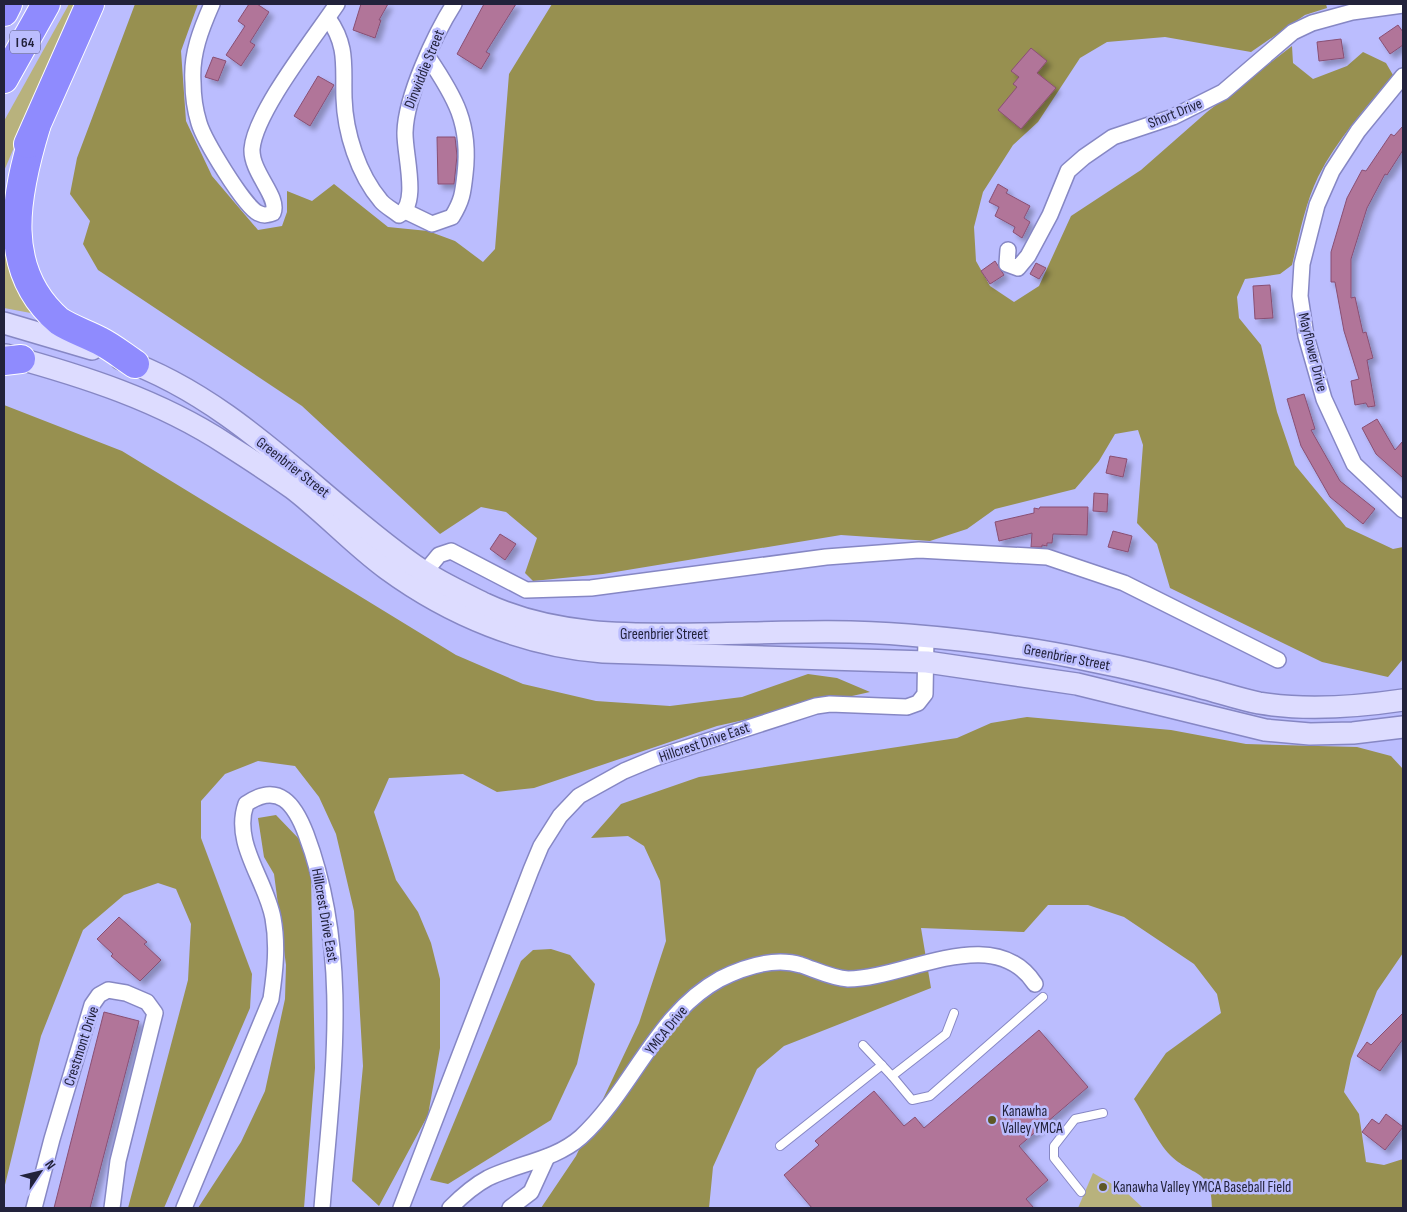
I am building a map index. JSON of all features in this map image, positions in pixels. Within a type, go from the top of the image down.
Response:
[{"type":"highway","name":"I 64","points":[[4,12],[8,4]]},
{"type":"highway","name":"I 64","points":[[4,79],[46,4]]},
{"type":"highway","points":[[4,198],[90,4]]},
{"type":"highway","points":[[36,127],[13,203],[12,249],[17,269],[35,300],[46,311],[61,322],[102,342],[135,364]]},
{"type":"main road","name":"Greenbrier Street","points":[[4,323],[68,341],[135,364],[186,390],[222,413],[293,466],[408,562],[452,588],[516,616],[583,632],[628,635],[806,632],[926,637],[1002,645],[1092,661],[1258,703],[1330,707],[1365,706],[1403,700]]},
{"type":"main road","name":"Greenbrier Street","points":[[10,358],[108,385],[147,401],[207,432],[292,488],[385,568],[409,584],[465,616],[500,629],[573,650],[927,662],[1077,684],[1265,730],[1310,734],[1330,732],[1353,733],[1403,727]]},
{"type":"street","points":[[212,4],[194,52],[193,81],[200,124],[228,176],[249,206],[265,216],[273,213],[275,208],[273,198],[257,174],[253,160],[254,140],[271,101],[337,4]]},
{"type":"street","name":"Dinwiddie Street","points":[[405,211],[410,200],[404,148],[405,119],[411,96],[445,18],[454,4]]},
{"type":"street","name":"Short Drive","points":[[1008,250],[1007,264],[1018,268],[1028,256],[1050,215],[1068,171],[1084,157],[1113,137],[1173,117],[1222,92],[1293,32],[1312,23],[1352,12],[1403,5]]},
{"type":"street","points":[[328,18],[338,31],[345,58],[344,98],[347,125],[356,157],[369,186],[382,202],[398,215],[405,211],[432,224],[452,217],[462,202],[466,162],[465,128],[452,94],[428,58]]},
{"type":"street","name":"Mayflower Drive","points":[[1403,76],[1358,130],[1328,179],[1317,205],[1304,256],[1300,296],[1306,336],[1324,399],[1354,464],[1403,510]]},
{"type":"street","points":[[425,572],[439,555],[451,551],[526,590],[538,591],[591,588],[826,557],[918,550],[1046,557],[1124,583],[1278,660]]},
{"type":"street","name":"Hillcrest Drive East","points":[[401,1208],[541,846],[560,816],[579,796],[624,771],[655,758],[793,712],[830,704],[908,707],[918,703],[925,694],[926,637]]},
{"type":"street","points":[[1330,732],[1403,738]]},
{"type":"street","name":"Hillcrest Drive East","points":[[184,1208],[271,999],[276,971],[276,940],[273,917],[266,893],[243,839],[241,825],[246,804],[265,795],[285,799],[300,816],[315,858],[326,904],[335,972],[336,1035],[322,1208]]},
{"type":"street","name":"YMCA Drive","points":[[450,1208],[470,1188],[489,1178],[547,1157],[580,1137],[603,1114],[672,1018],[684,1005],[709,986],[740,970],[762,964],[780,962],[798,964],[837,978],[860,978],[946,958],[990,955],[1002,956],[1025,969],[1035,984]]},
{"type":"street","name":"Crestmont Drive","points":[[34,1208],[52,1139],[92,1005],[99,995],[108,990],[126,992],[147,1002],[155,1013],[118,1161],[112,1208]]},
{"type":"street","points":[[510,1208],[530,1192],[547,1157]]},
{"type":"lane","points":[[863,1045],[912,1100],[930,1096],[1043,997]]},
{"type":"lane","points":[[892,1076],[946,1034],[954,1013]]},
{"type":"lane","points":[[780,1146],[882,1065]]},
{"type":"lane","points":[[1081,1192],[1054,1158],[1054,1146],[1075,1119],[1103,1113]]},
{"type":"shaded area","points":[[69,4],[75,4],[4,171],[4,121]]},
{"type":"shaded area","points":[[135,4],[198,4],[181,51],[186,121],[212,176],[258,230],[282,226],[287,212],[287,191],[312,201],[334,184],[388,227],[428,231],[455,241],[483,262],[495,249],[509,74],[552,4],[1326,4],[1327,8],[1305,15],[1251,52],[1165,37],[1107,42],[1080,58],[1038,122],[1013,145],[983,192],[974,227],[976,261],[990,286],[1014,302],[1039,286],[1071,216],[1141,170],[1207,112],[1292,46],[1293,63],[1313,79],[1347,66],[1363,52],[1386,63],[1393,75],[1343,137],[1313,187],[1292,265],[1280,274],[1245,279],[1237,297],[1239,318],[1261,345],[1277,412],[1295,465],[1346,527],[1393,549],[1403,547],[1403,659],[1388,677],[1322,662],[1170,588],[1157,544],[1137,523],[1143,445],[1138,430],[1115,434],[1099,461],[1075,489],[995,509],[967,529],[930,541],[841,535],[603,574],[533,581],[525,573],[537,538],[506,512],[481,507],[440,534],[302,406],[98,270],[83,244],[90,221],[70,194],[77,158]]},
{"type":"shaded area","points":[[4,248],[16,283],[36,314],[4,308]]},
{"type":"shaded area","points":[[4,405],[122,451],[456,655],[523,684],[596,701],[670,706],[742,697],[808,674],[837,678],[870,692],[717,726],[534,788],[497,792],[463,774],[389,778],[374,812],[396,880],[418,912],[431,943],[440,979],[440,1048],[428,1115],[379,1206],[352,1181],[363,1066],[354,911],[336,834],[319,797],[295,766],[258,761],[225,774],[201,801],[201,838],[252,974],[250,1008],[164,1208],[128,1208],[188,980],[191,924],[176,889],[158,883],[124,895],[83,930],[41,1036],[4,1189]]},
{"type":"shaded area","points":[[1027,717],[1171,730],[1246,744],[1357,747],[1391,756],[1403,769],[1403,953],[1377,991],[1351,1059],[1344,1092],[1359,1114],[1366,1162],[1384,1165],[1403,1159],[1403,1208],[1212,1208],[1209,1186],[1205,1179],[1178,1162],[1165,1150],[1134,1099],[1166,1053],[1221,1013],[1217,994],[1194,964],[1124,917],[1088,905],[1048,905],[1024,932],[921,928],[931,988],[784,1046],[757,1069],[713,1167],[709,1208],[541,1208],[576,1156],[639,1023],[666,941],[660,881],[644,846],[628,836],[591,838],[621,804],[699,777],[957,738],[991,723]]},
{"type":"shaded area","points":[[276,815],[301,841],[311,878],[315,1068],[304,1208],[198,1208],[241,1142],[265,1091],[285,999],[286,965],[274,874],[264,857],[258,818]]},
{"type":"shaded area","points":[[551,949],[570,955],[595,984],[577,1064],[551,1120],[448,1184],[430,1180],[521,961],[533,950]]},
{"type":"shaded area","name":"Kanawha Valley YMCA Baseball Field","points":[[1093,1173],[1126,1192],[1143,1208],[1078,1208]]},
{"type":"building","points":[[249,4],[257,4],[269,12],[250,42],[255,45],[241,66],[226,55],[245,26],[238,21]]},
{"type":"building","points":[[361,4],[388,4],[379,20],[381,20],[375,38],[353,30]]},
{"type":"building","points":[[484,4],[516,4],[486,52],[490,54],[481,69],[457,54]]},
{"type":"building","points":[[1398,25],[1403,32],[1403,45],[1390,54],[1379,38]]},
{"type":"building","points":[[1341,39],[1344,58],[1319,61],[1317,42]]},
{"type":"building","points":[[1031,48],[1047,61],[1037,73],[1056,88],[1021,129],[998,110],[1017,87],[1013,84],[1019,77],[1011,71]]},
{"type":"building","points":[[213,57],[226,61],[218,81],[205,77]]},
{"type":"building","points":[[318,76],[334,85],[310,126],[294,116]]},
{"type":"building","points":[[1403,126],[1403,150],[1387,175],[1385,174],[1367,208],[1351,259],[1351,298],[1355,297],[1363,333],[1366,332],[1373,358],[1367,360],[1375,406],[1368,407],[1366,403],[1355,405],[1351,381],[1359,379],[1344,331],[1335,282],[1331,282],[1331,252],[1347,198],[1362,170],[1366,171],[1391,134],[1394,136]]},
{"type":"building","points":[[437,137],[455,137],[457,156],[454,184],[438,184]]},
{"type":"building","points":[[998,184],[1008,190],[1006,193],[1030,206],[1024,218],[1030,222],[1022,238],[1013,232],[1015,227],[995,216],[999,207],[989,202]]},
{"type":"building","points":[[995,261],[1004,275],[990,284],[981,271]]},
{"type":"building","points":[[1036,263],[1046,268],[1039,279],[1030,274]]},
{"type":"building","points":[[1270,285],[1273,318],[1255,319],[1253,286]]},
{"type":"building","points":[[1304,394],[1315,429],[1311,430],[1340,481],[1375,509],[1363,524],[1330,497],[1301,446],[1287,399]]},
{"type":"building","points":[[1377,419],[1395,450],[1403,441],[1403,478],[1376,454],[1362,428]]},
{"type":"building","points":[[1110,456],[1127,459],[1123,477],[1106,473]]},
{"type":"building","points":[[1094,493],[1108,494],[1107,512],[1093,511]]},
{"type":"building","points":[[1040,507],[1088,507],[1087,535],[1053,534],[1052,543],[1047,543],[1047,546],[1042,545],[1042,547],[1031,547],[1032,533],[999,541],[995,522],[1034,513],[1034,508],[1039,509]]},
{"type":"building","points":[[1113,531],[1132,536],[1128,552],[1108,547]]},
{"type":"building","points":[[500,534],[516,544],[505,560],[490,549]]},
{"type":"building","points":[[119,917],[147,942],[144,944],[161,960],[140,981],[111,956],[113,954],[97,939]]},
{"type":"building","points":[[104,1012],[139,1021],[90,1208],[54,1208]]},
{"type":"building","points":[[1403,1013],[1403,1039],[1380,1071],[1357,1056],[1367,1042],[1371,1045]]},
{"type":"building","name":"Kanawha Valley YMCA","points":[[1039,1030],[1088,1087],[1019,1146],[1048,1180],[1026,1199],[1034,1208],[812,1208],[784,1175],[819,1145],[815,1141],[874,1091],[904,1126],[915,1117],[924,1128]]},
{"type":"building","points":[[1386,1114],[1403,1127],[1385,1150],[1362,1132],[1372,1119],[1379,1124]]},
{"type":"place","name":"Kanawha Valley YMCA","points":[[992,1120]]},
{"type":"place","name":"Kanawha Valley YMCA Baseball Field","points":[[1103,1187]]}]
